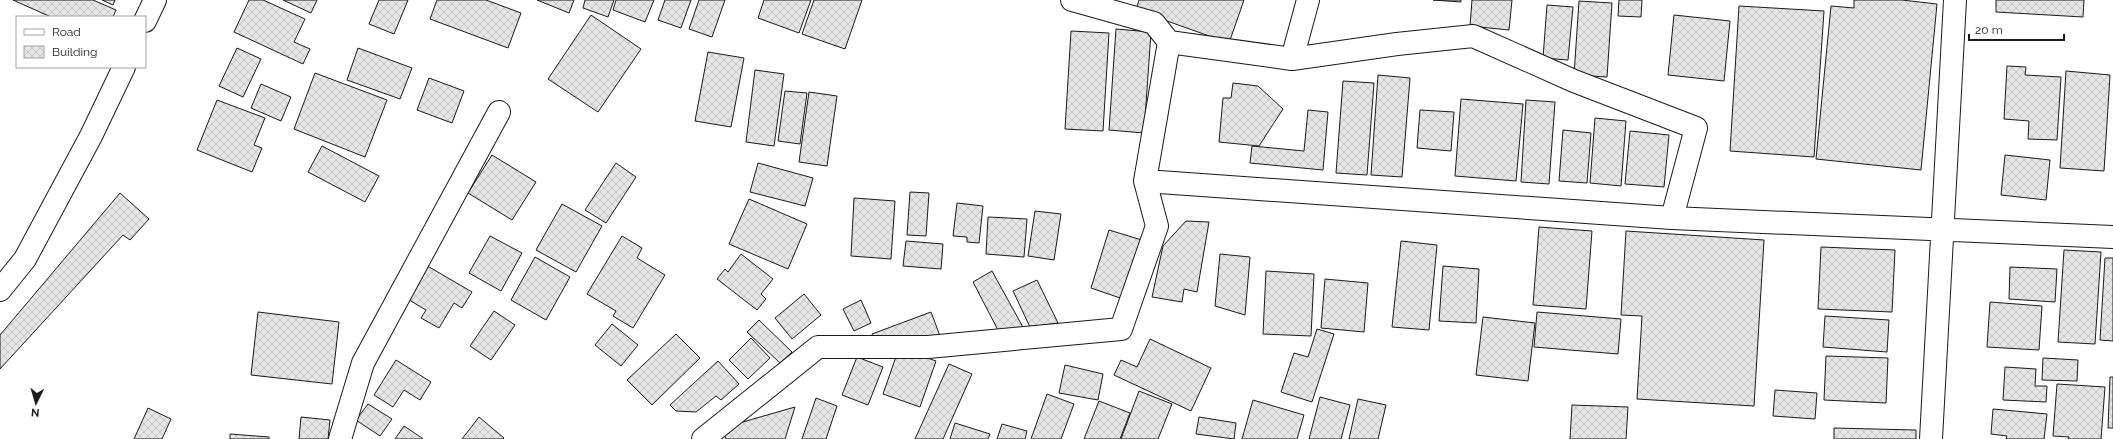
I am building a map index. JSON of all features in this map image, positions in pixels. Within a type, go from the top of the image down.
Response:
[{"type":"street","points":[[146,20],[155,0]]},
{"type":"street","points":[[1072,0],[1154,24],[1169,42],[1292,59],[1397,44],[1473,36],[1574,81],[1696,128],[1672,218]]},
{"type":"street","points":[[1292,59],[1308,0]]},
{"type":"street","points":[[1931,439],[1955,0]]},
{"type":"street","points":[[703,439],[818,347],[928,347],[1121,329],[1157,226],[1145,181],[1169,42]]},
{"type":"street","points":[[0,290],[25,259],[91,136],[124,68]]},
{"type":"street","points":[[340,439],[363,362],[499,112]]},
{"type":"street","points":[[1145,181],[1672,218],[1943,228],[2113,237]]},
{"type":"building","points":[[13,0],[93,0],[116,10],[113,16],[49,16]]},
{"type":"building","points":[[102,0],[115,0],[113,5]]},
{"type":"building","points":[[249,0],[263,0],[305,19],[294,42],[310,49],[303,64],[234,32]]},
{"type":"building","points":[[283,0],[317,0],[311,13]]},
{"type":"building","points":[[379,0],[408,0],[394,34],[369,24]]},
{"type":"building","points":[[437,0],[486,0],[521,13],[508,48],[430,19]]},
{"type":"building","points":[[537,0],[574,0],[569,13]]},
{"type":"building","points":[[585,0],[614,0],[608,17],[583,8]]},
{"type":"building","points":[[616,0],[654,0],[645,22],[613,10]]},
{"type":"building","points":[[665,0],[691,0],[681,28],[658,20]]},
{"type":"building","points":[[699,0],[725,0],[712,37],[689,29]]},
{"type":"building","points":[[764,0],[811,0],[799,33],[758,18]]},
{"type":"building","points":[[814,0],[862,0],[845,49],[802,34]]},
{"type":"building","points":[[1139,0],[1244,0],[1229,43],[1136,10]]},
{"type":"building","points":[[1433,0],[1461,0],[1461,2]]},
{"type":"building","points":[[1472,0],[1512,0],[1509,30],[1470,26]]},
{"type":"building","points":[[1619,0],[1642,0],[1641,17],[1618,16]]},
{"type":"building","points":[[1854,0],[1902,0],[1937,4],[1921,170],[1816,159],[1831,6],[1854,8]]},
{"type":"building","points":[[1996,0],[2084,0],[2083,17],[1996,12]]},
{"type":"building","points":[[1579,1],[1612,3],[1607,77],[1574,75]]},
{"type":"building","points":[[1547,5],[1573,7],[1568,60],[1543,58]]},
{"type":"building","points":[[1739,6],[1824,11],[1814,157],[1730,151]]},
{"type":"building","points":[[591,15],[641,49],[598,112],[548,79]]},
{"type":"building","points":[[1674,15],[1730,21],[1724,81],[1668,75]]},
{"type":"building","points":[[1116,29],[1151,32],[1144,133],[1109,130]]},
{"type":"building","points":[[1071,31],[1109,33],[1103,131],[1065,129]]},
{"type":"building","points":[[237,48],[261,59],[243,97],[219,86]]},
{"type":"building","points":[[358,48],[412,68],[400,99],[347,80]]},
{"type":"building","points":[[708,52],[744,58],[731,127],[695,121]]},
{"type":"building","points":[[2007,66],[2026,67],[2025,75],[2061,77],[2057,140],[2028,139],[2029,121],[2004,119]]},
{"type":"building","points":[[755,70],[784,74],[774,146],[746,142]]},
{"type":"building","points":[[2066,71],[2110,75],[2104,171],[2060,168]]},
{"type":"building","points":[[315,73],[387,100],[365,157],[294,129]]},
{"type":"building","points":[[1378,75],[1410,78],[1402,177],[1371,175]]},
{"type":"building","points":[[429,78],[464,91],[452,123],[417,110]]},
{"type":"building","points":[[1343,81],[1374,83],[1367,175],[1336,173]]},
{"type":"building","points":[[1233,83],[1258,86],[1283,109],[1259,146],[1219,142],[1223,98],[1231,98]]},
{"type":"building","points":[[261,84],[291,97],[281,121],[251,108]]},
{"type":"building","points":[[785,91],[807,93],[800,144],[778,141]]},
{"type":"building","points":[[809,92],[837,96],[827,166],[799,162]]},
{"type":"building","points":[[1461,99],[1523,104],[1516,181],[1455,176]]},
{"type":"building","points":[[217,100],[265,118],[254,145],[262,148],[252,172],[197,150]]},
{"type":"building","points":[[1526,100],[1555,102],[1549,184],[1521,182]]},
{"type":"building","points":[[1308,110],[1328,112],[1323,170],[1250,163],[1252,146],[1304,151]]},
{"type":"building","points":[[1420,110],[1454,112],[1451,151],[1417,148]]},
{"type":"building","points":[[1595,118],[1626,121],[1621,186],[1590,183]]},
{"type":"building","points":[[1563,130],[1591,133],[1587,183],[1559,181]]},
{"type":"building","points":[[1630,131],[1669,135],[1664,187],[1625,184]]},
{"type":"building","points":[[322,146],[379,176],[365,202],[308,172]]},
{"type":"building","points":[[492,155],[536,182],[512,220],[468,193]]},
{"type":"building","points":[[2005,155],[2050,160],[2046,200],[2001,195]]},
{"type":"building","points":[[616,163],[636,177],[606,223],[585,210]]},
{"type":"building","points":[[758,163],[813,178],[805,206],[750,192]]},
{"type":"building","points":[[910,192],[929,193],[926,236],[907,235]]},
{"type":"building","points":[[120,193],[149,219],[130,240],[123,235],[0,369],[0,335]]},
{"type":"building","points":[[854,198],[895,201],[891,259],[851,256]]},
{"type":"building","points":[[749,199],[807,224],[788,269],[729,244]]},
{"type":"building","points":[[957,203],[983,206],[979,243],[967,242],[967,237],[953,236]]},
{"type":"building","points":[[562,204],[602,226],[576,272],[536,250]]},
{"type":"building","points":[[1035,211],[1061,214],[1054,260],[1028,256]]},
{"type":"building","points":[[988,217],[1027,219],[1024,257],[986,254]]},
{"type":"building","points":[[1186,221],[1209,222],[1197,292],[1184,289],[1182,302],[1152,297],[1163,246]]},
{"type":"building","points":[[1539,227],[1592,231],[1586,309],[1533,305]]},
{"type":"building","points":[[1109,230],[1145,241],[1126,300],[1091,288]]},
{"type":"building","points":[[1626,231],[1764,240],[1754,406],[1637,399],[1642,316],[1621,315]]},
{"type":"building","points":[[490,236],[522,253],[501,291],[469,273]]},
{"type":"building","points":[[622,236],[642,248],[637,258],[665,275],[633,328],[613,316],[616,311],[587,294]]},
{"type":"building","points":[[906,241],[943,244],[941,269],[903,266]]},
{"type":"building","points":[[1401,241],[1437,245],[1429,330],[1392,327]]},
{"type":"building","points":[[1821,247],[1895,250],[1892,312],[1818,309]]},
{"type":"building","points":[[2064,250],[2101,252],[2095,344],[2058,342]]},
{"type":"building","points":[[741,254],[773,279],[761,294],[766,299],[757,310],[717,279],[725,269],[728,272]]},
{"type":"building","points":[[1220,254],[1250,257],[1245,315],[1215,306]]},
{"type":"building","points":[[535,257],[570,277],[546,320],[511,300]]},
{"type":"building","points":[[2105,258],[2113,258],[2113,341],[2100,340]]},
{"type":"building","points":[[424,264],[472,292],[462,308],[454,303],[439,328],[421,318],[426,310],[404,297]]},
{"type":"building","points":[[1443,266],[1479,269],[1476,323],[1439,321]]},
{"type":"building","points":[[2010,267],[2057,269],[2055,302],[2009,299]]},
{"type":"building","points":[[992,271],[1024,329],[999,332],[973,282]]},
{"type":"building","points":[[1266,271],[1314,274],[1311,336],[1263,334]]},
{"type":"building","points":[[1325,279],[1368,283],[1364,332],[1321,328]]},
{"type":"building","points":[[1037,280],[1058,323],[1030,327],[1013,291]]},
{"type":"building","points":[[804,294],[821,315],[792,339],[775,318]]},
{"type":"building","points":[[861,300],[871,323],[854,331],[843,309]]},
{"type":"building","points":[[1990,302],[2042,306],[2039,350],[1987,347]]},
{"type":"building","points":[[494,311],[515,325],[491,360],[470,346]]},
{"type":"building","points":[[258,312],[339,322],[332,384],[251,375]]},
{"type":"building","points":[[931,312],[940,336],[875,342],[872,334]]},
{"type":"building","points":[[1537,312],[1621,319],[1618,354],[1534,347]]},
{"type":"building","points":[[1825,316],[1889,320],[1887,352],[1823,347]]},
{"type":"building","points":[[1483,317],[1535,323],[1528,381],[1476,375]]},
{"type":"building","points":[[759,320],[792,352],[780,363],[747,332]]},
{"type":"building","points":[[612,324],[638,345],[621,366],[595,345]]},
{"type":"building","points":[[1317,329],[1334,334],[1312,402],[1281,392],[1294,353],[1308,357]]},
{"type":"building","points":[[676,334],[700,358],[652,405],[627,380]]},
{"type":"building","points":[[751,338],[770,358],[748,379],[729,360]]},
{"type":"building","points":[[1150,339],[1211,368],[1191,411],[1114,375],[1121,360],[1137,367]]},
{"type":"building","points":[[899,348],[936,361],[920,407],[883,394]]},
{"type":"building","points":[[1826,356],[1888,358],[1886,403],[1824,400]]},
{"type":"building","points":[[857,357],[883,367],[868,405],[842,395]]},
{"type":"building","points":[[2043,358],[2078,360],[2077,381],[2042,380]]},
{"type":"building","points":[[396,360],[431,382],[420,400],[404,390],[393,407],[374,395]]},
{"type":"building","points":[[718,361],[739,384],[721,400],[716,396],[696,412],[676,411],[670,405]]},
{"type":"building","points":[[949,364],[972,374],[943,439],[915,439]]},
{"type":"building","points":[[1065,365],[1103,374],[1098,400],[1059,393]]},
{"type":"building","points":[[2005,367],[2036,369],[2035,386],[2047,386],[2046,402],[2003,400]]},
{"type":"building","points":[[2110,377],[2113,377],[2113,428],[2108,428]]},
{"type":"building","points":[[2057,384],[2105,387],[2101,439],[2068,439],[2069,437],[2053,436]]},
{"type":"building","points":[[1775,390],[1817,393],[1815,419],[1773,416]]},
{"type":"building","points":[[1139,391],[1172,404],[1158,439],[1121,439]]},
{"type":"building","points":[[1047,394],[1074,404],[1061,439],[1031,439]]},
{"type":"building","points":[[1320,397],[1350,405],[1341,439],[1309,439]]},
{"type":"building","points":[[816,398],[837,406],[826,439],[802,439]]},
{"type":"building","points":[[1358,399],[1386,405],[1378,439],[1349,439]]},
{"type":"building","points":[[1253,400],[1304,415],[1297,439],[1242,439]]},
{"type":"building","points":[[1099,401],[1130,413],[1120,439],[1084,439]]},
{"type":"building","points":[[368,404],[392,419],[380,436],[356,420]]},
{"type":"building","points":[[1572,405],[1628,407],[1626,439],[1570,439]]},
{"type":"building","points":[[795,407],[785,439],[726,439],[722,428]]},
{"type":"building","points":[[148,408],[171,419],[162,439],[134,439]]},
{"type":"building","points":[[1993,409],[2047,414],[2044,439],[2006,439],[2007,436],[1991,434]]},
{"type":"building","points":[[301,417],[330,420],[328,439],[299,439]]},
{"type":"building","points":[[479,417],[504,438],[462,439]]},
{"type":"building","points":[[1199,417],[1236,423],[1234,439],[1196,434]]},
{"type":"building","points":[[955,423],[990,434],[988,439],[950,439]]},
{"type":"building","points":[[1002,424],[1027,431],[1025,439],[997,439]]},
{"type":"building","points":[[404,426],[422,438],[422,439],[395,439]]},
{"type":"building","points":[[1834,428],[1916,430],[1916,439],[1834,439]]},
{"type":"building","points":[[230,434],[269,437],[269,439],[230,439]]}]
